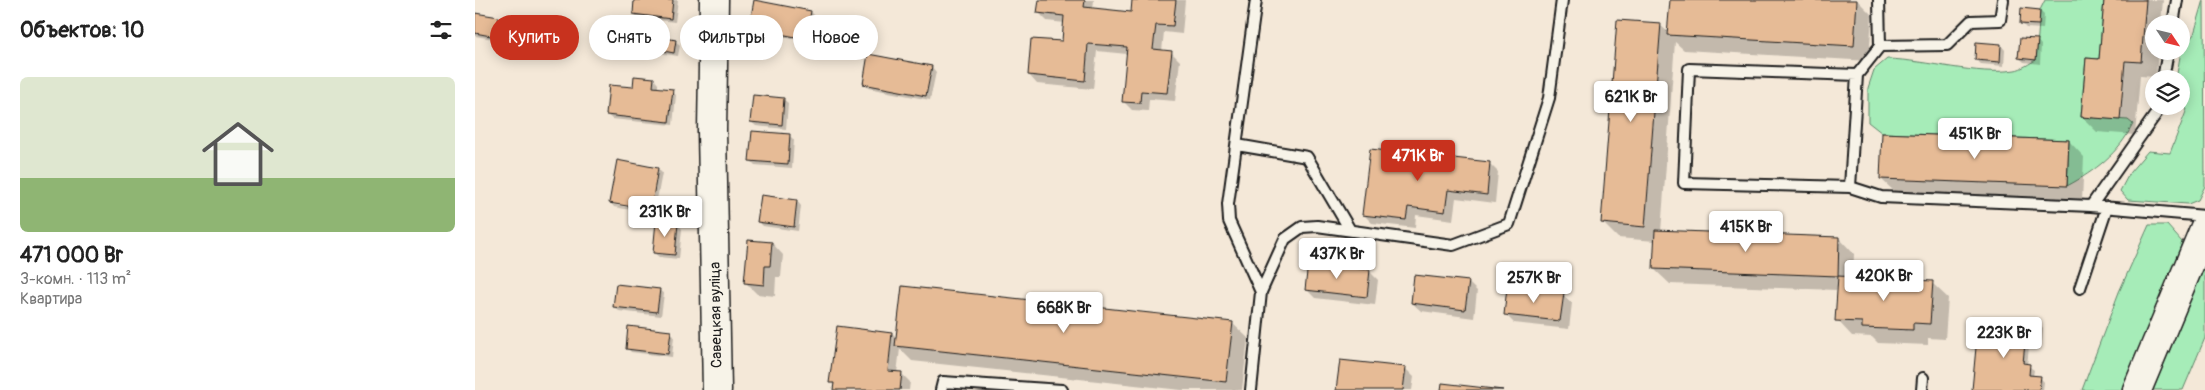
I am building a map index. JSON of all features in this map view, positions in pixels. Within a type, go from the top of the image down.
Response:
[{"type":"street","name":"Савецкая вуліца","points":[[714,0],[712,131],[720,386]]},
{"type":"street","points":[[2137,390],[2205,226]]},
{"type":"lane","points":[[1256,0],[1228,204],[1229,221],[1261,292]]},
{"type":"lane","points":[[1251,390],[1261,292],[1285,239],[1293,232],[1302,227],[1317,226],[1453,245],[1509,224],[1549,98],[1562,0]]},
{"type":"lane","points":[[1850,187],[1857,75],[1880,46],[1879,0]]},
{"type":"lane","points":[[1880,46],[1947,45],[1971,21],[2000,20],[2003,0]]},
{"type":"lane","points":[[2174,15],[2177,0]]},
{"type":"lane","points":[[1857,75],[1689,69],[1684,183],[1850,187],[1881,197],[2091,206],[2205,216]]},
{"type":"lane","points":[[2091,206],[2155,115]]},
{"type":"lane","points":[[1237,145],[1307,157],[1350,230]]},
{"type":"lane","points":[[2080,288],[2107,207]]},
{"type":"lane","points":[[1922,390],[1923,378]]},
{"type":"lane","points":[[941,390],[943,382],[1062,390]]},
{"type":"green space","points":[[2045,0],[2104,0],[2099,59],[2086,58],[2081,117],[2128,120],[2133,124],[2121,144],[2087,174],[2067,186],[2069,140],[1882,133],[1868,122],[1868,88],[1874,70],[1887,59],[1985,71],[2018,69],[2036,60],[2040,10]]},
{"type":"green space","points":[[2204,0],[2205,186],[2198,200],[2188,204],[2128,200],[2120,191],[2130,172],[2148,151],[2170,153],[2185,115],[2190,115],[2190,70],[2178,70],[2179,60],[2190,60],[2190,39],[2194,34]]},
{"type":"green space","points":[[2149,225],[2167,225],[2182,242],[2174,268],[2121,390],[2082,390],[2119,292]]},
{"type":"green space","points":[[2205,265],[2205,338],[2183,390],[2153,390]]},
{"type":"building","points":[[634,0],[673,0],[671,19],[670,15],[633,14]]},
{"type":"building","points":[[754,0],[811,11],[810,15],[793,15],[793,36],[783,35],[783,15],[751,15]]},
{"type":"building","points":[[1039,0],[1085,0],[1084,7],[1131,12],[1132,0],[1176,0],[1173,26],[1156,25],[1153,49],[1172,51],[1167,93],[1141,91],[1140,103],[1122,102],[1127,47],[1088,44],[1085,81],[1028,75],[1031,39],[1062,41],[1064,16],[1037,13]]},
{"type":"building","points":[[1670,0],[1857,0],[1854,46],[1667,35]]},
{"type":"building","points":[[2104,0],[2146,0],[2141,62],[2125,61],[2120,120],[2081,117],[2086,58],[2099,59]]},
{"type":"building","points":[[2021,8],[2040,10],[2039,25],[2020,24]]},
{"type":"building","points":[[475,13],[490,16],[490,36],[475,33]]},
{"type":"building","points":[[1617,20],[1661,23],[1645,227],[1601,223]]},
{"type":"building","points":[[2020,38],[2038,39],[2036,60],[2018,58]]},
{"type":"building","points":[[670,39],[676,40],[674,53],[670,52]]},
{"type":"building","points":[[1976,42],[2001,44],[2000,62],[1975,60]]},
{"type":"building","points":[[878,56],[932,66],[926,96],[863,84],[867,60],[878,60]]},
{"type":"building","points":[[634,76],[654,78],[653,87],[673,89],[669,122],[606,115],[609,85],[633,87]]},
{"type":"building","points":[[753,95],[784,98],[782,125],[750,122]]},
{"type":"building","points":[[752,131],[790,134],[788,164],[749,161]]},
{"type":"building","points":[[1882,133],[2069,140],[2067,186],[1880,179]]},
{"type":"building","points":[[1370,149],[1490,162],[1487,195],[1448,190],[1445,212],[1408,207],[1406,220],[1362,215]]},
{"type":"building","points":[[617,160],[658,168],[651,210],[609,203]]},
{"type":"building","points":[[761,195],[797,200],[794,227],[757,222]]},
{"type":"building","points":[[656,221],[678,223],[675,255],[653,253]]},
{"type":"building","points":[[1655,230],[1839,237],[1838,276],[1653,269]]},
{"type":"building","points":[[748,240],[772,242],[770,266],[765,266],[764,285],[744,283]]},
{"type":"building","points":[[1308,263],[1370,270],[1367,297],[1305,290]]},
{"type":"building","points":[[1414,275],[1469,281],[1465,310],[1411,303]]},
{"type":"building","points":[[1838,276],[1933,281],[1930,324],[1913,323],[1913,330],[1862,328],[1862,322],[1835,321]]},
{"type":"building","points":[[616,284],[660,289],[657,312],[613,307]]},
{"type":"building","points":[[902,286],[1233,322],[1226,382],[895,346]]},
{"type":"building","points":[[1507,287],[1564,293],[1560,321],[1504,315]]},
{"type":"building","points":[[2027,321],[2040,322],[2038,337],[2032,337],[2031,344],[2025,343],[2023,363],[2030,364],[2029,375],[2041,376],[2039,390],[1972,390],[1978,326],[2026,331]]},
{"type":"building","points":[[628,326],[671,331],[668,354],[626,349]]},
{"type":"building","points":[[837,326],[892,333],[888,371],[902,372],[900,390],[833,390],[834,383],[829,383]]},
{"type":"building","points":[[1340,360],[1406,367],[1403,390],[1336,390]]},
{"type":"building","points":[[1442,383],[1503,390],[1441,390]]}]
